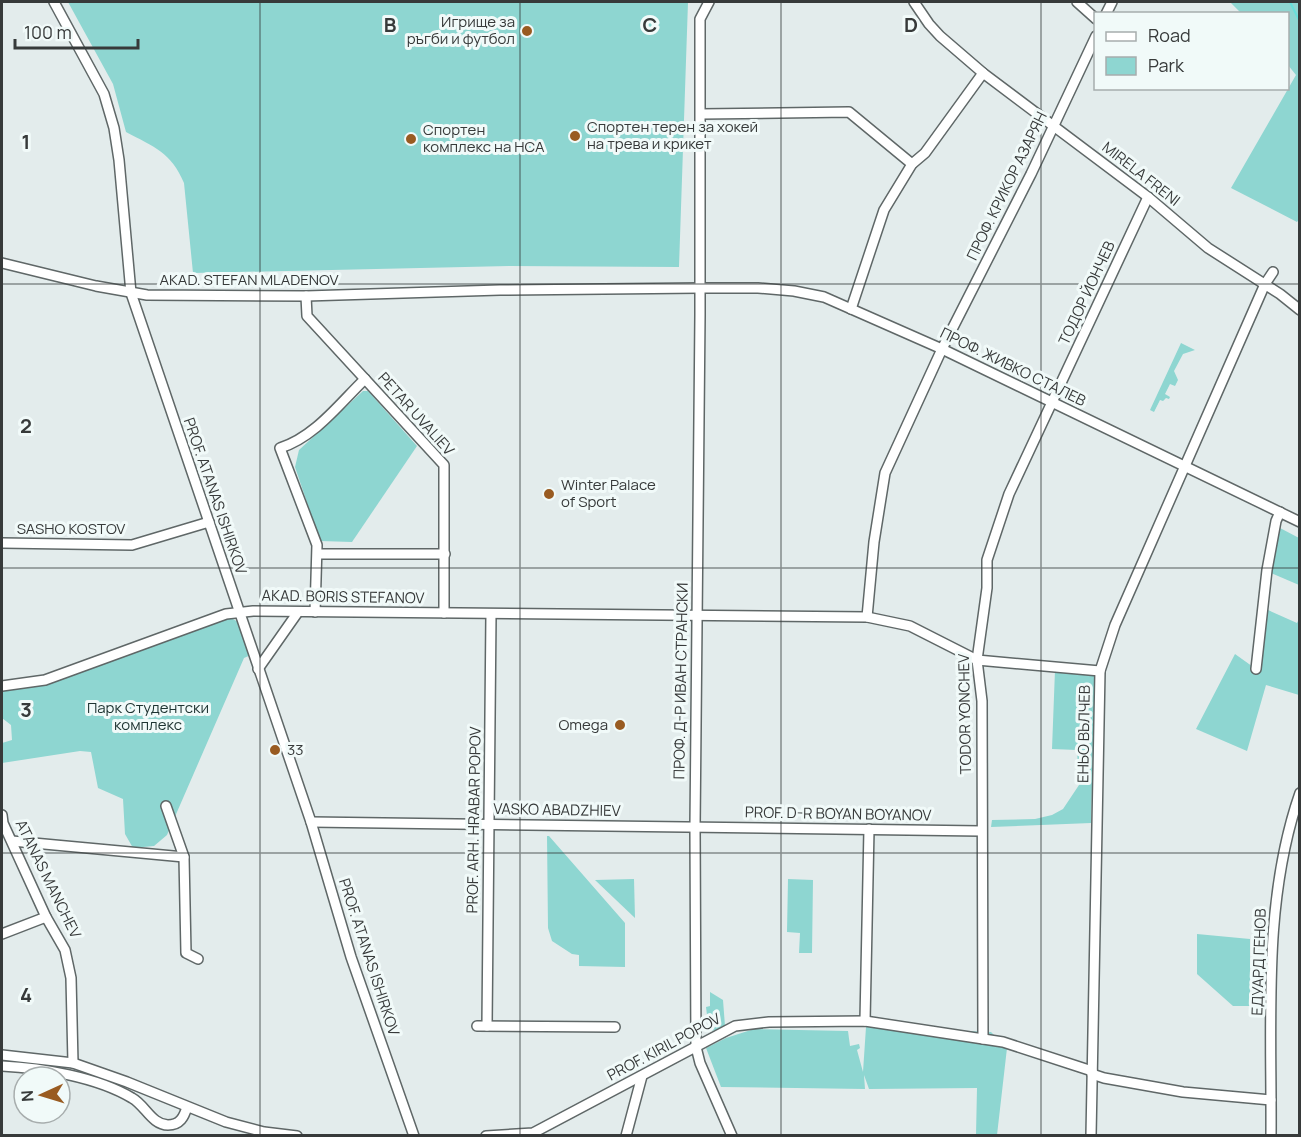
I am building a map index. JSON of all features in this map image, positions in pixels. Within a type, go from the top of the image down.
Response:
[{"type":"street","name":"PROF. ATANAS ISHIRKOV","points":[[54,2],[104,94],[114,128],[131,293],[311,822],[355,967],[414,1136]]},
{"type":"street","name":"ПРОФ. Д-Р ИВАН СТРАНСКИ","points":[[709,2],[700,20],[700,288],[694,827],[696,1047],[700,1063],[732,1136]]},
{"type":"street","points":[[851,309],[884,210],[912,164],[931,144],[983,73],[940,36],[914,2]]},
{"type":"street","points":[[1077,2],[1094,18]]},
{"type":"street","name":"ПРОФ. КРИКОР АЗАРЯН","points":[[867,618],[874,542],[885,473],[942,348],[1053,126],[1094,38]]},
{"type":"street","name":"MIRELA FRENI","points":[[983,73],[1148,197],[1208,248],[1265,284],[1299,310]]},
{"type":"street","points":[[701,114],[849,112],[912,164]]},
{"type":"street","name":"ТОДОР ЙОНЧЕВ","points":[[1053,402],[1148,197]]},
{"type":"street","name":"AKAD. STEFAN MLADENOV","points":[[2,263],[147,295],[306,296],[500,290],[700,288]]},
{"type":"street","name":"ЕНЬО ВЪЛЧЕВ","points":[[1091,1136],[1100,671],[1115,625],[1184,466],[1265,284],[1274,272]]},
{"type":"street","name":"ПРОФ. ЖИВКО СТАЛЕВ","points":[[700,288],[758,288],[794,291],[824,297],[942,348],[1299,522]]},
{"type":"street","name":"PETAR UVALIEV","points":[[306,296],[307,316],[444,465],[444,613]]},
{"type":"street","points":[[315,612],[317,545],[280,448],[291,445],[320,423],[365,379]]},
{"type":"street","name":"TODOR YONCHEV","points":[[984,1039],[982,701],[977,660],[987,588],[987,560],[1009,494],[1053,402]]},
{"type":"street","points":[[1256,669],[1267,570],[1276,521],[1280,512]]},
{"type":"street","name":"SASHO KOSTOV","points":[[2,543],[132,545],[208,522]]},
{"type":"street","points":[[318,555],[445,554]]},
{"type":"street","name":"AKAD. BORIS STEFANOV","points":[[2,686],[45,680],[226,614],[239,612],[867,618],[910,626],[977,660]]},
{"type":"street","points":[[258,669],[298,612]]},
{"type":"street","name":"PROF. ARH. HRABAR POPOV","points":[[491,614],[489,823],[482,1026],[615,1027]]},
{"type":"street","points":[[977,660],[1100,671]]},
{"type":"street","name":"ЕДУАРД ГЕНОВ","points":[[1271,1136],[1272,965],[1277,880],[1299,793]]},
{"type":"street","points":[[166,806],[184,857],[186,952],[198,959]]},
{"type":"street","name":"ATANAS MANCHEV","points":[[2,821],[46,917],[65,950],[69,964],[73,1064]]},
{"type":"street","name":"VASKO ABADZHIEV","points":[[311,822],[694,827]]},
{"type":"street","name":"PROF. D-R BOYAN BOYANOV","points":[[694,827],[981,831]]},
{"type":"street","points":[[865,1021],[868,829]]},
{"type":"street","points":[[12,841],[184,857]]},
{"type":"street","points":[[2,934],[46,917]]},
{"type":"street","name":"PROF. KIRIL POPOV","points":[[486,1136],[533,1134],[735,1026],[769,1022],[865,1021],[984,1039],[1015,1045],[1092,1073]]},
{"type":"street","points":[[2,1055],[73,1064],[127,1082],[187,1107],[264,1132],[297,1136]]},
{"type":"street","points":[[2,1066],[53,1072],[91,1081],[122,1092],[137,1100],[154,1119],[165,1124],[176,1124],[183,1119],[187,1107]]},
{"type":"street","points":[[1092,1073],[1104,1078],[1183,1092],[1271,1100]]},
{"type":"street","points":[[626,1136],[642,1076]]},
{"type":"green space","name":"Спортен комплекс на НСА","points":[[68,2],[688,2],[679,267],[509,266],[193,273],[184,183],[167,157],[126,132],[113,84]]},
{"type":"green space","points":[[1230,2],[1299,2],[1300,218],[1297,222],[1231,188],[1296,75],[1289,66],[1289,12],[1240,12]]},
{"type":"green space","points":[[1181,343],[1195,350],[1183,354],[1174,371],[1178,380],[1175,386],[1170,384],[1165,394],[1170,397],[1169,399],[1160,400],[1154,412],[1150,410]]},
{"type":"green space","points":[[363,391],[368,391],[417,446],[352,542],[320,541],[295,467],[299,450]]},
{"type":"green space","points":[[1280,528],[1299,538],[1299,585],[1271,573]]},
{"type":"green space","points":[[1268,610],[1297,623],[1299,619],[1299,695],[1266,685],[1247,751],[1196,729],[1235,654],[1256,669],[1260,663]]},
{"type":"green space","name":"Парк Студентски комплекс","points":[[233,619],[243,625],[253,654],[244,658],[167,835],[154,846],[133,848],[125,834],[123,799],[98,788],[91,752],[80,751],[2,763],[2,743],[12,740],[11,725],[2,718],[2,690],[57,681]]},
{"type":"green space","points":[[1055,670],[1095,674],[1091,823],[991,827],[992,820],[1035,819],[1052,815],[1063,809],[1079,785],[1077,750],[1052,749]]},
{"type":"green space","points":[[547,836],[625,923],[625,967],[579,966],[579,955],[572,954],[552,941],[548,928]]},
{"type":"green space","points":[[634,879],[635,918],[595,880]]},
{"type":"green space","points":[[788,879],[813,880],[812,953],[799,953],[800,933],[787,932]]},
{"type":"green space","points":[[1197,934],[1250,939],[1250,1006],[1233,1006],[1197,974]]},
{"type":"green space","points":[[710,992],[723,1000],[725,1026],[709,1031],[706,1007],[710,1006]]},
{"type":"green space","points":[[866,1027],[991,1032],[1007,1048],[997,1135],[976,1135],[977,1088],[869,1089],[864,1075],[865,1089],[721,1087],[706,1048],[726,1038],[754,1029],[848,1031],[850,1046],[859,1044],[860,1048],[857,1050],[863,1072]]},
{"type":"waterway","points":[[1290,2],[1300,22]]},
{"type":"place","name":"Игрище за ръгби и футбол","points":[[527,31]]},
{"type":"place","name":"Спортен терен за хокей на трева и крикет","points":[[575,136]]},
{"type":"place","name":"Спортен комплекс на НСА","points":[[411,139]]},
{"type":"place","name":"Winter Palace of Sport","points":[[549,494]]},
{"type":"place","name":"Omega","points":[[620,725]]},
{"type":"place","name":"33","points":[[275,750]]}]
